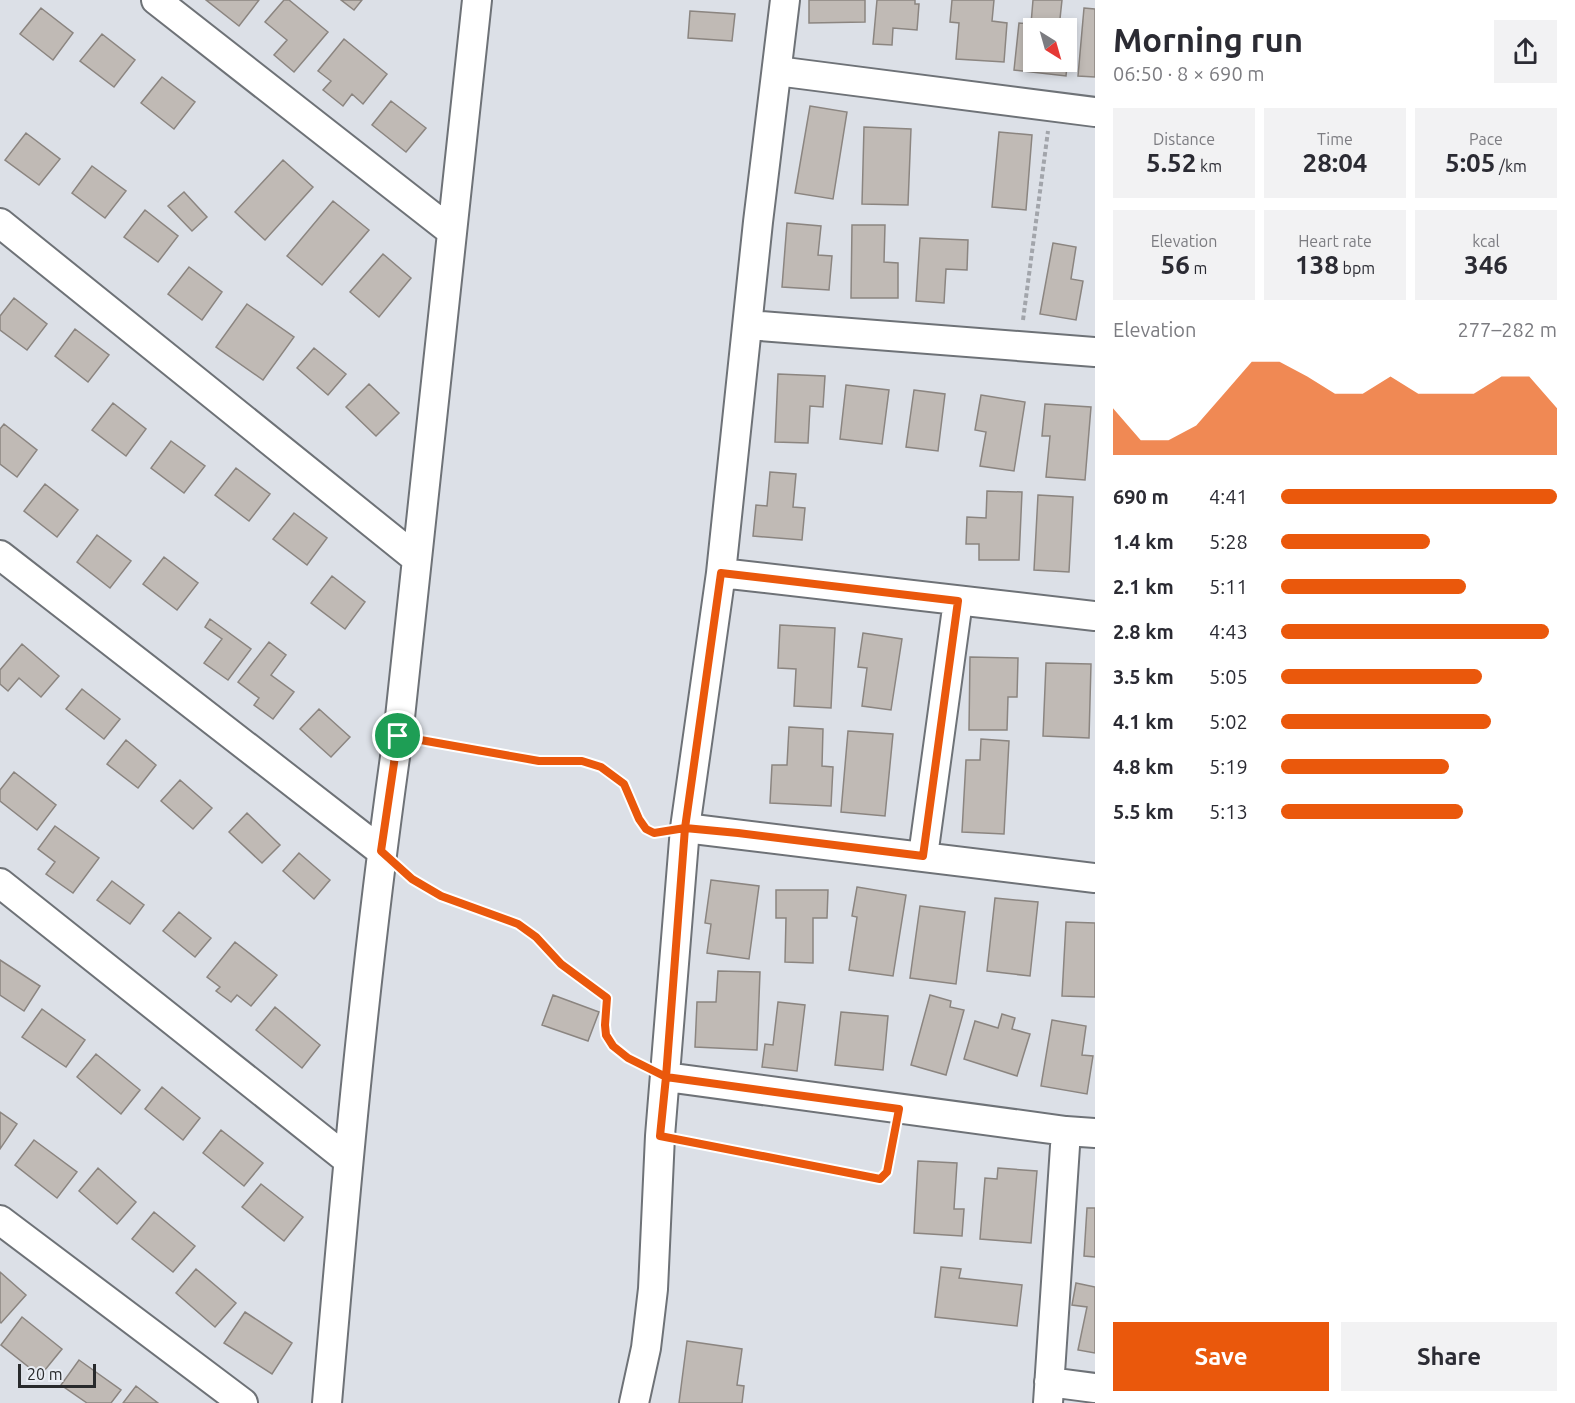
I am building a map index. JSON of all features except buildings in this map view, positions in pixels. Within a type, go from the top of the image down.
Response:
[{"type":"street","points":[[156,0],[451,231]]},
{"type":"street","points":[[327,1403],[348,1160],[381,851],[398,736],[477,0]]},
{"type":"street","points":[[634,1403],[646,1348],[653,1289],[660,1136],[685,828],[721,573],[785,0]]},
{"type":"street","points":[[777,71],[1095,112]]},
{"type":"street","points":[[0,223],[417,559]]},
{"type":"street","points":[[747,325],[1095,352]]},
{"type":"street","points":[[0,555],[381,851]]},
{"type":"street","points":[[721,573],[1095,616]]},
{"type":"street","points":[[923,856],[958,601]]},
{"type":"street","points":[[685,828],[1095,878]]},
{"type":"street","points":[[0,883],[348,1160]]},
{"type":"street","points":[[666,1077],[1095,1133]]},
{"type":"street","points":[[1066,1131],[1048,1393],[1095,1388]]},
{"type":"street","points":[[0,1220],[243,1403]]},
{"type":"path","points":[[1020,346],[1051,106]]},
{"type":"path","points":[[398,736],[539,761],[582,761],[601,767],[624,784],[646,829],[654,833],[685,828]]},
{"type":"path","points":[[381,851],[412,879],[441,896],[518,924],[536,937],[561,964],[607,998],[606,1035],[613,1046],[628,1058],[666,1077]]},
{"type":"path","points":[[660,1136],[880,1179],[887,1172],[899,1109]]},
{"type":"route","points":[[398,736],[381,851],[425,888],[456,903],[518,924],[550,949],[561,964],[572,973],[602,992],[607,998],[608,1005],[605,1017],[606,1035],[613,1046],[628,1058],[666,1077],[660,1136],[880,1179],[883,1177],[887,1172],[899,1109],[666,1077],[685,828],[721,573],[958,601],[923,856],[685,828],[654,833],[646,829],[639,819],[624,784],[601,767],[582,761],[539,761],[398,736]]}]
